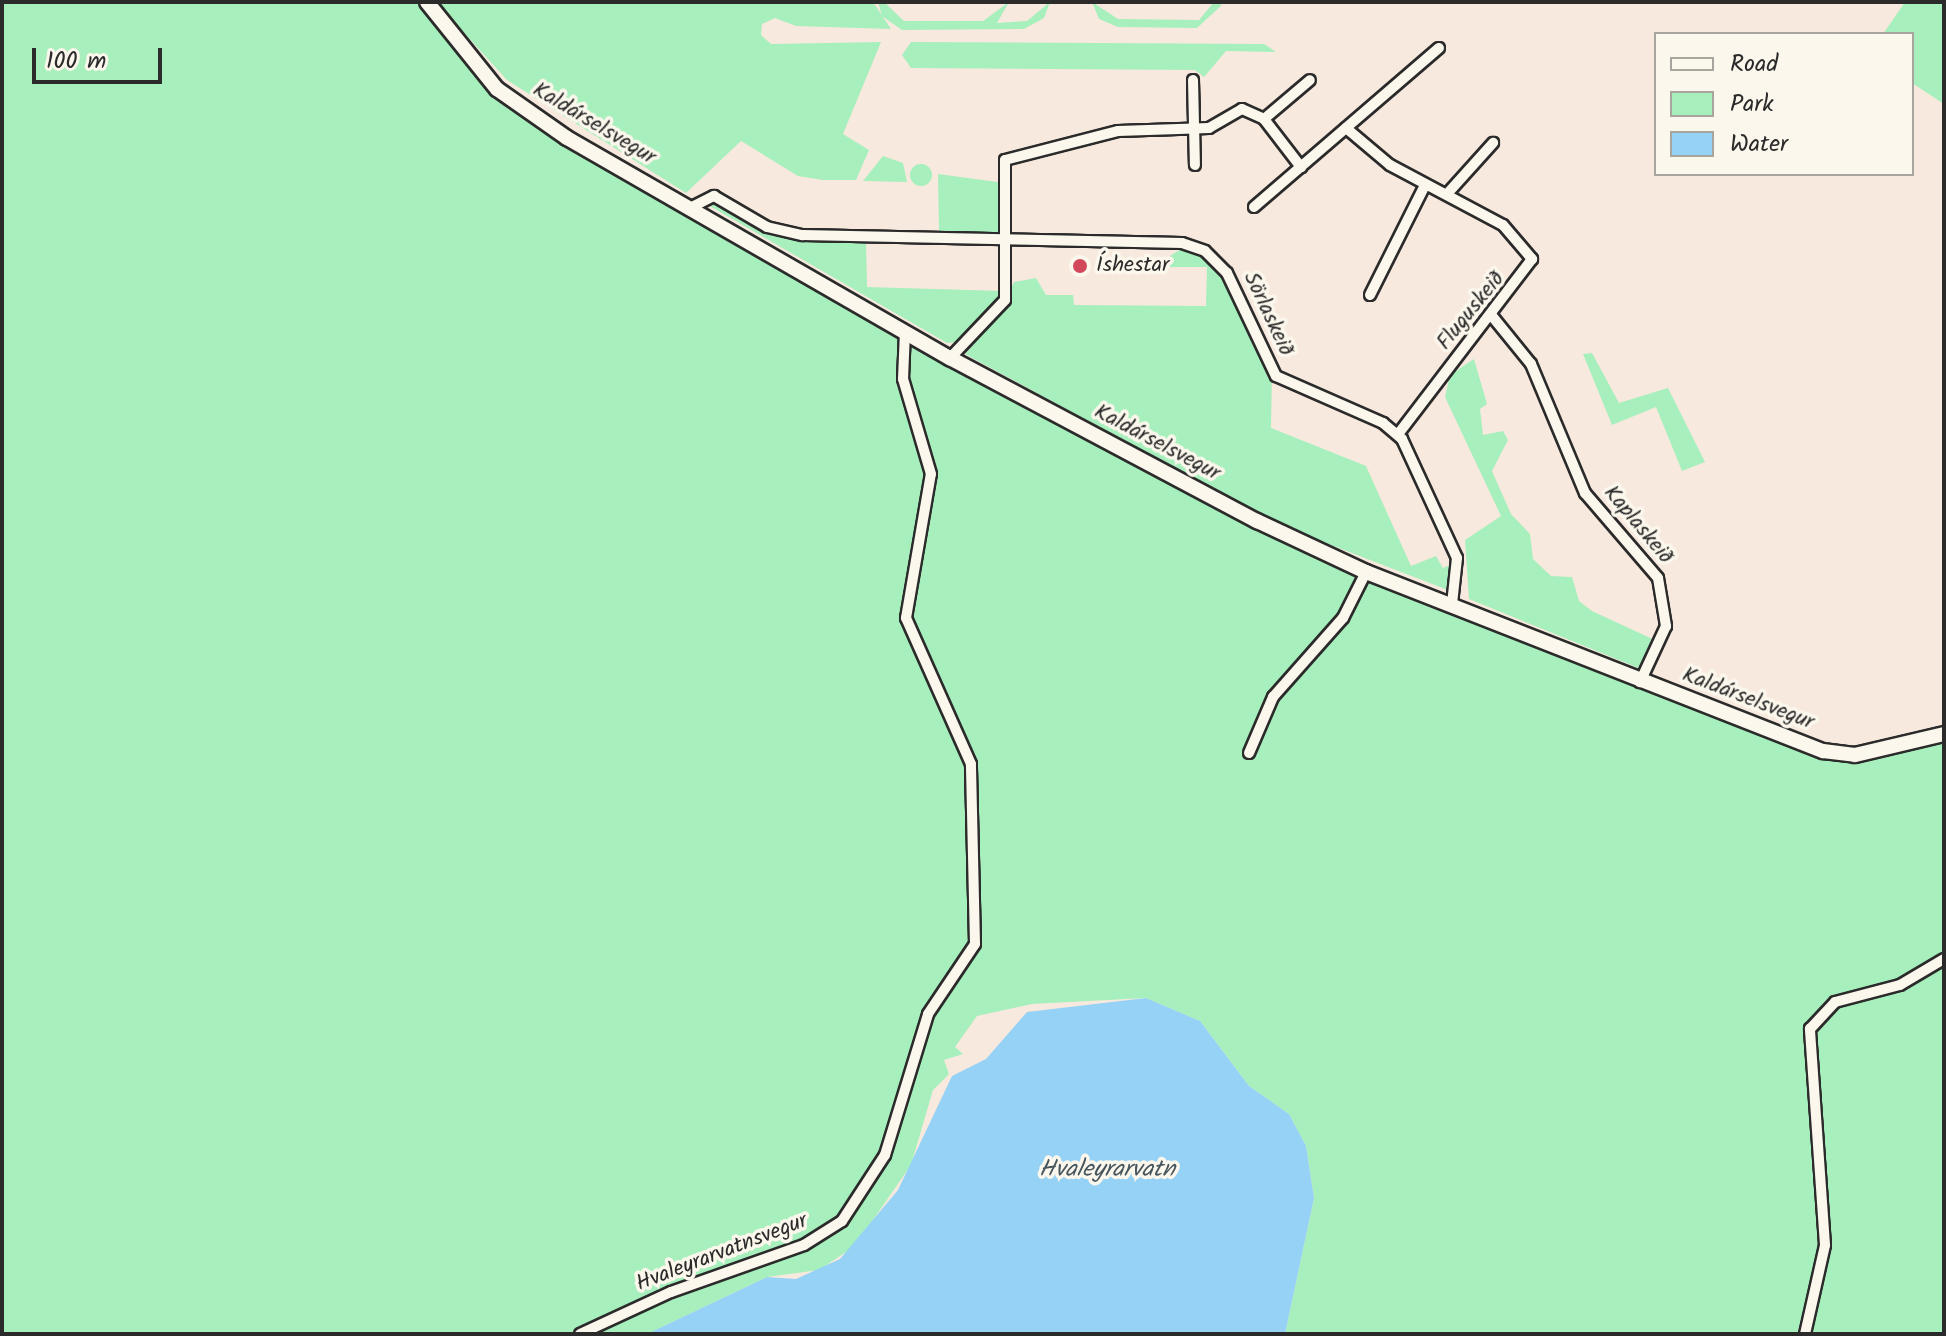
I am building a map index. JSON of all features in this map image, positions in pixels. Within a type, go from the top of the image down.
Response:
[{"type":"street","name":"Kaldárselsvegur","points":[[427,2],[507,98],[950,358],[1366,572],[1640,682],[1837,754],[1944,734]]},
{"type":"street","points":[[1254,207],[1439,48]]},
{"type":"street","points":[[1193,80],[1195,165]]},
{"type":"street","points":[[1264,119],[1310,80]]},
{"type":"street","points":[[950,358],[1005,300],[1005,160],[1118,131],[1209,128],[1242,109],[1264,119],[1301,167]]},
{"type":"street","name":"Fluguskeið","points":[[1346,128],[1425,185],[1447,194],[1528,248],[1524,276],[1398,434]]},
{"type":"street","points":[[1447,194],[1493,143]]},
{"type":"street","points":[[1370,295],[1425,185]]},
{"type":"street","name":"Sörlaskeið","points":[[692,207],[714,196],[767,227],[803,235],[1182,243],[1205,251],[1227,273],[1276,376],[1398,434]]},
{"type":"street","name":"Kaplaskeið","points":[[1492,316],[1531,364],[1585,493],[1658,578],[1666,626],[1640,682]]},
{"type":"street","name":"Hvaleyrarvatnsvegur","points":[[580,1334],[671,1292],[804,1245],[842,1221],[885,1155],[928,1014],[975,944],[971,764],[906,618],[931,474],[903,379],[905,332]]},
{"type":"street","points":[[1398,434],[1457,558],[1452,604]]},
{"type":"street","points":[[1249,753],[1273,697],[1343,618],[1366,572]]},
{"type":"street","points":[[1805,1334],[1825,1245],[1810,1029],[1835,1002],[1900,985],[1944,959]]},
{"type":"green space","points":[[2,2],[423,2],[498,82],[550,119],[901,328],[911,346],[1360,573],[1357,584],[1386,580],[1818,754],[1944,738],[1944,1334],[1285,1334],[1314,1198],[1306,1146],[1289,1114],[1249,1086],[1200,1021],[1146,998],[1032,1004],[977,1016],[955,1047],[963,1054],[944,1060],[949,1074],[933,1090],[911,1165],[855,1246],[819,1270],[767,1277],[647,1334],[2,1334]]},
{"type":"green space","points":[[436,2],[873,2],[891,29],[796,26],[775,18],[762,24],[761,35],[771,44],[881,42],[843,134],[869,150],[856,180],[823,180],[798,176],[741,141],[686,193],[507,80]]},
{"type":"green space","points":[[878,2],[884,2],[904,21],[983,21],[1009,2],[997,23],[1027,21],[1050,2],[1044,18],[1024,29],[902,30],[882,16]]},
{"type":"green space","points":[[1092,2],[1118,19],[1199,20],[1214,2],[1222,5],[1197,28],[1118,27],[1099,19]]},
{"type":"green space","points":[[1905,2],[1944,2],[1944,104],[1914,84],[1914,32],[1884,32]]},
{"type":"green space","points":[[911,42],[1264,44],[1276,52],[1226,51],[1204,77],[1195,70],[911,68],[902,55]]},
{"type":"green space","points":[[883,156],[903,163],[907,182],[863,181]]},
{"type":"green space","points":[[921,164],[929,167],[932,175],[929,183],[921,186],[913,183],[910,175],[913,167]]},
{"type":"green space","points":[[938,174],[1005,183],[1001,233],[939,231]]},
{"type":"green space","points":[[708,198],[772,227],[866,240],[867,287],[1003,291],[1001,300],[959,342],[947,343],[708,205]]},
{"type":"green space","points":[[1184,247],[1218,267],[1272,370],[1271,428],[1366,466],[1411,566],[1436,556],[1443,568],[1450,565],[1453,592],[1279,525],[965,354],[999,316],[1014,282],[1036,278],[1046,295],[1073,295],[1074,305],[1206,306],[1207,267],[1170,267],[1170,256]]},
{"type":"green space","points":[[1592,353],[1619,403],[1668,388],[1705,462],[1682,471],[1656,407],[1612,425],[1583,354]]},
{"type":"green space","points":[[1474,359],[1487,404],[1480,409],[1483,435],[1503,431],[1508,440],[1492,471],[1511,514],[1530,534],[1533,559],[1551,576],[1572,577],[1579,601],[1592,611],[1659,642],[1641,669],[1469,599],[1465,540],[1501,516],[1445,397],[1450,375]]},
{"type":"water","name":"Hvaleyrarvatn","points":[[1146,998],[1200,1021],[1249,1086],[1289,1114],[1306,1146],[1314,1198],[1285,1334],[647,1334],[767,1277],[796,1279],[840,1259],[898,1190],[952,1076],[986,1059],[1027,1012]]},
{"type":"place","name":"Íshestar","points":[[1080,266]]}]
